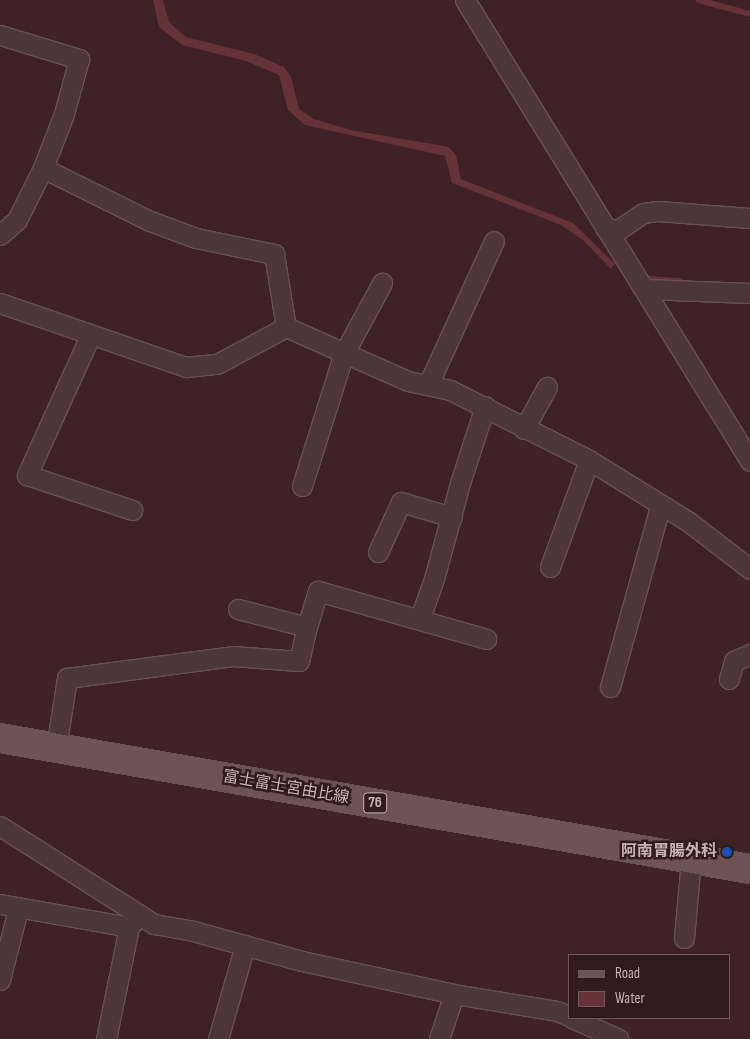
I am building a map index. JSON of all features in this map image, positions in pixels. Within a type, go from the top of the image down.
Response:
[{"type":"main road","name":"富士富士宮由比線","points":[[0,738],[750,869]]},
{"type":"street","points":[[465,0],[750,461]]},
{"type":"street","points":[[0,35],[79,59],[64,114],[43,168],[18,220],[0,235]]},
{"type":"street","points":[[43,168],[150,221],[196,238],[274,254],[286,328]]},
{"type":"street","points":[[605,228],[618,230],[643,213],[658,210],[750,218]]},
{"type":"street","points":[[428,385],[494,241]]},
{"type":"street","points":[[302,486],[344,353],[382,283]]},
{"type":"street","points":[[645,289],[750,293]]},
{"type":"street","points":[[0,303],[90,336],[186,367],[217,364],[286,328]]},
{"type":"street","points":[[286,328],[408,381],[450,390],[485,406],[524,429],[589,460],[660,507],[690,522],[750,569]]},
{"type":"street","points":[[90,336],[27,475],[132,510]]},
{"type":"street","points":[[524,429],[547,387]]},
{"type":"street","points":[[420,618],[485,406]]},
{"type":"street","points":[[550,566],[589,460]]},
{"type":"street","points":[[378,552],[401,502],[452,517]]},
{"type":"street","points":[[610,687],[660,507]]},
{"type":"street","points":[[56,748],[67,678],[232,656],[299,660],[318,591],[420,618],[486,639]]},
{"type":"street","points":[[238,609],[308,627]]},
{"type":"street","points":[[729,679],[734,661],[750,654]]},
{"type":"street","points":[[0,826],[135,921]]},
{"type":"street","points":[[684,938],[691,859]]},
{"type":"street","points":[[0,904],[18,909],[154,924],[454,994],[557,1011],[568,1016]]},
{"type":"street","points":[[0,980],[18,909]]},
{"type":"street","points":[[106,1039],[135,921]]},
{"type":"street","points":[[218,1039],[245,945]]},
{"type":"street","points":[[439,1039],[454,994]]},
{"type":"street","points":[[574,1019],[619,1039]]},
{"type":"water","points":[[153,0],[163,0],[169,22],[186,37],[254,54],[284,67],[291,77],[299,109],[314,119],[351,130],[449,147],[456,155],[461,179],[573,223],[615,264],[611,269],[584,241],[561,225],[452,183],[445,156],[305,125],[288,110],[279,75],[246,61],[182,45],[159,27]]},
{"type":"waterway","points":[[699,0],[750,14]]},
{"type":"waterway","points":[[651,279],[680,281]]},
{"type":"place","name":"阿南胃腸外科","points":[[727,852]]}]
